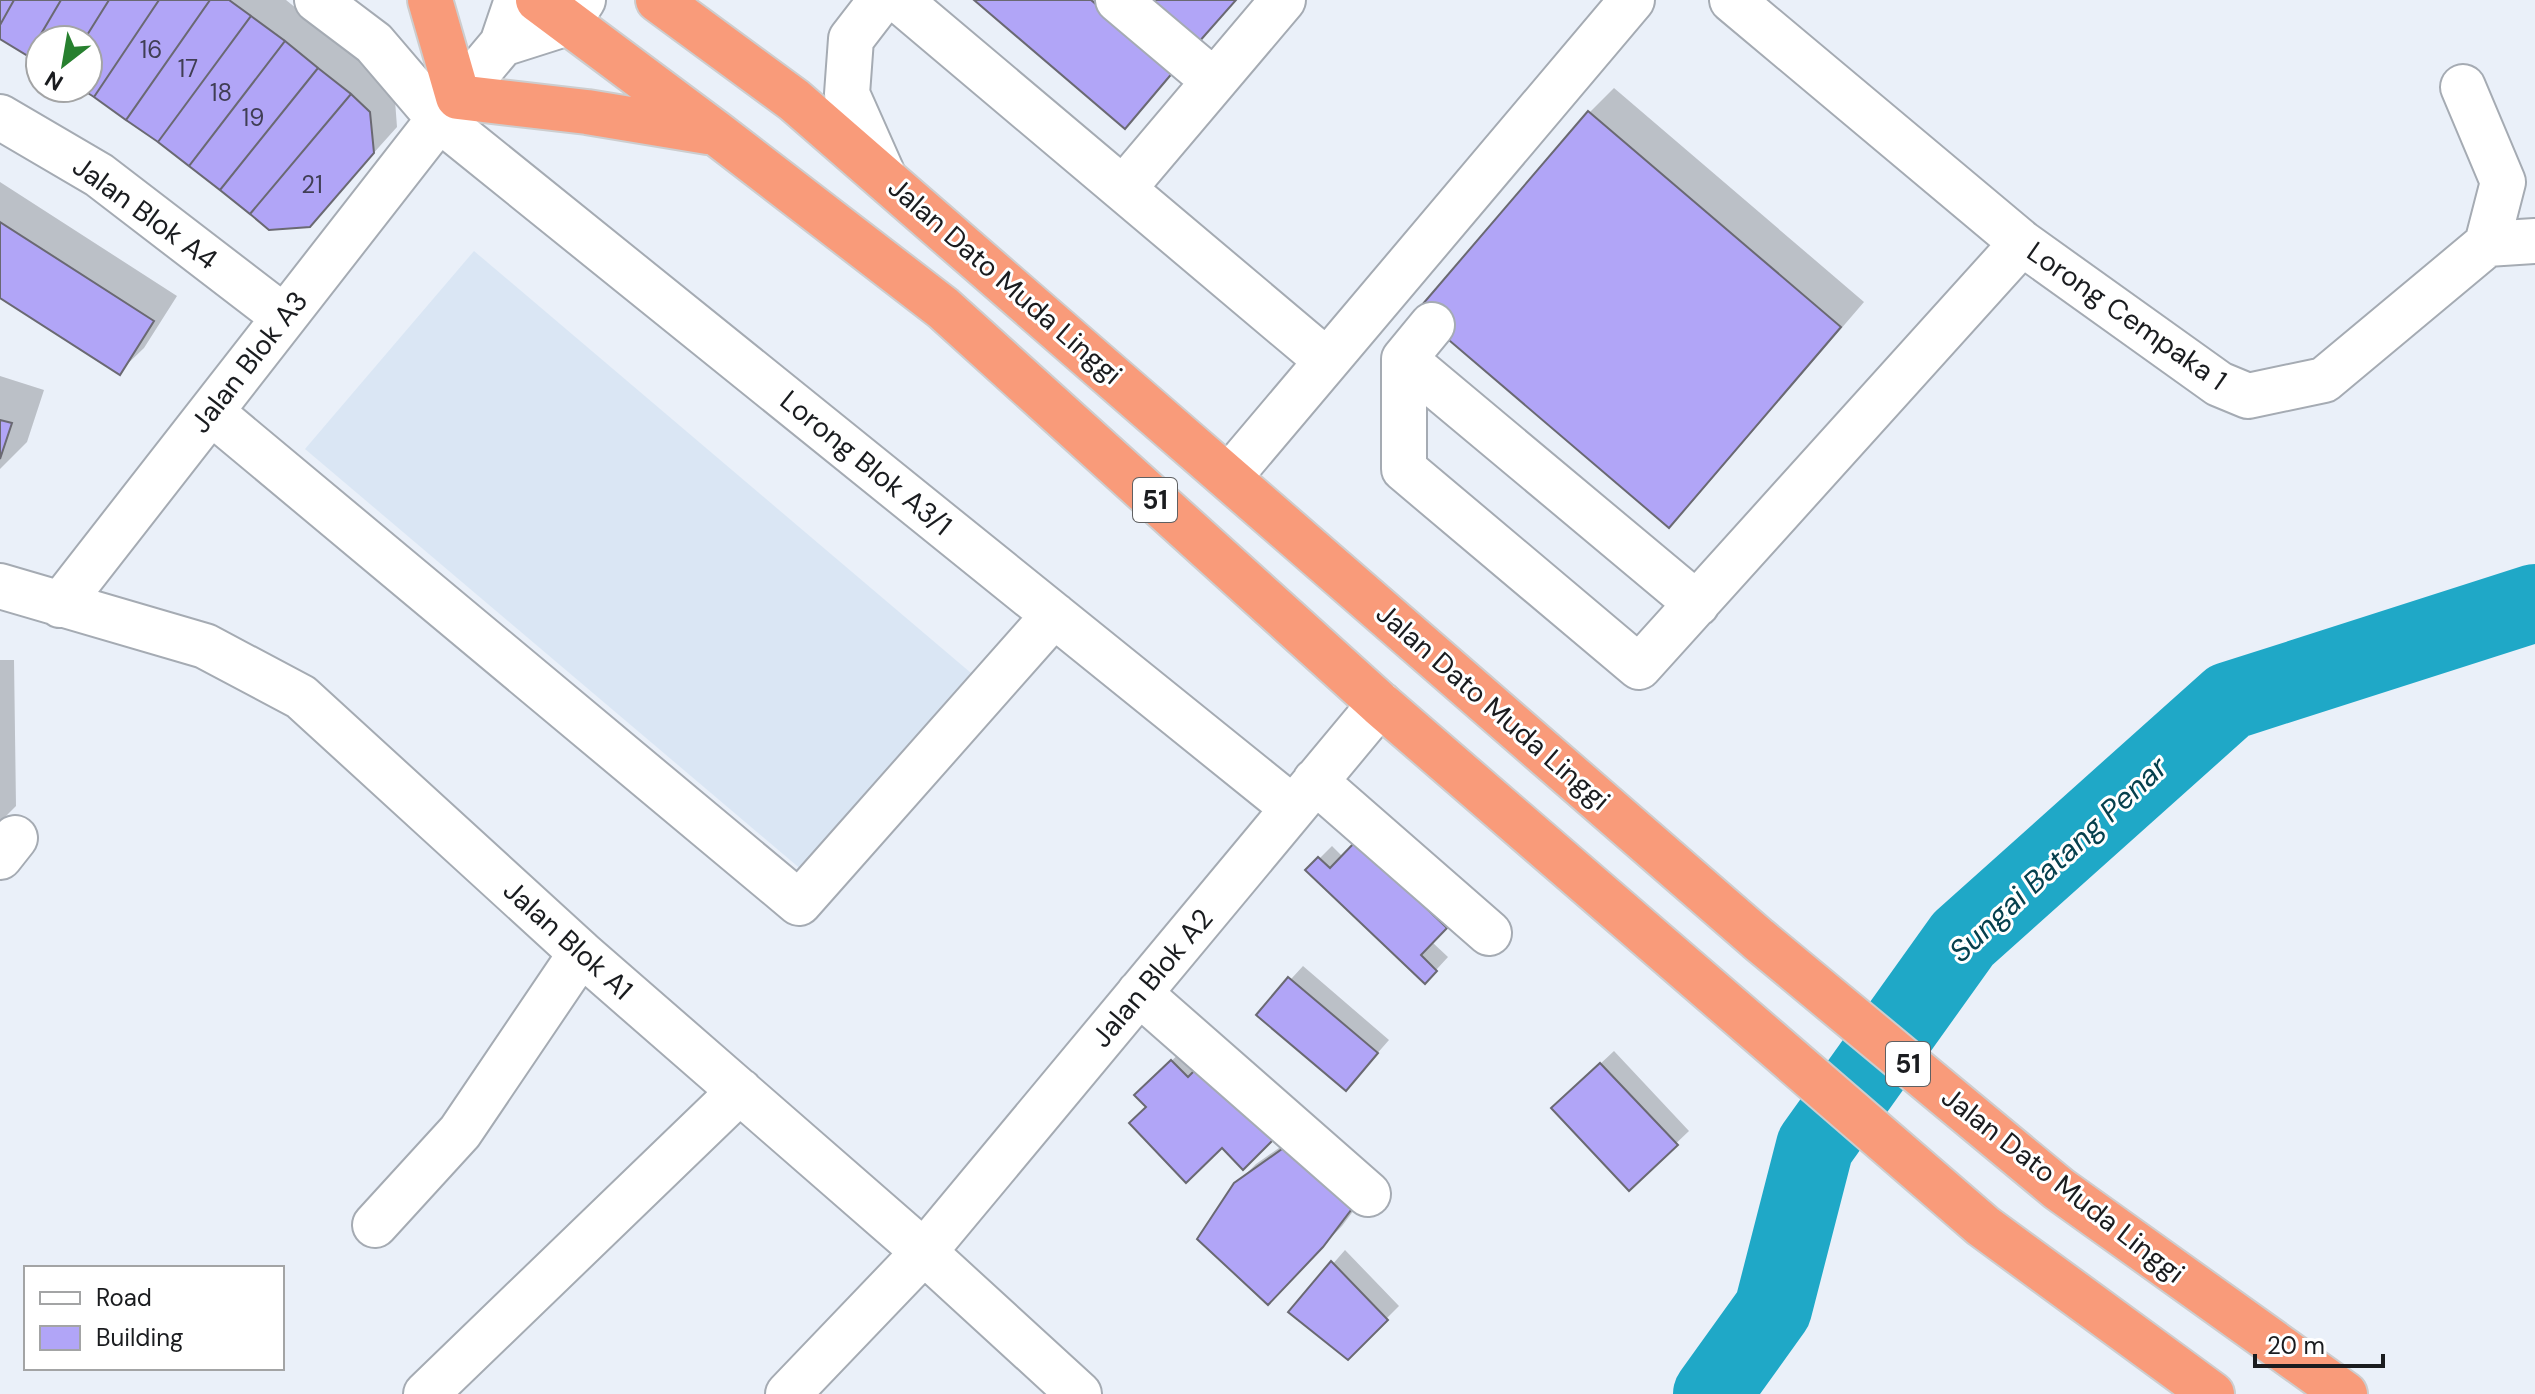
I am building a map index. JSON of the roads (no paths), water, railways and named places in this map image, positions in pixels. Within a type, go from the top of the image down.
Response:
[{"type":"highway","points":[[430,0],[448,108],[587,112],[716,133]]},
{"type":"highway","name":"Jalan Dato Muda Linggi","points":[[658,0],[794,100],[883,175],[1758,939],[2059,1189],[2345,1394]]},
{"type":"highway","name":"51","points":[[563,8],[716,133],[943,308],[1380,704],[1983,1226],[2212,1394]]},
{"type":"street","name":"Lorong Blok A3/1","points":[[317,0],[374,43],[1054,615],[1304,794],[1489,933]]},
{"type":"street","points":[[502,44],[517,0]]},
{"type":"street","points":[[881,0],[851,39],[847,94],[883,175]]},
{"type":"street","points":[[899,0],[1327,361]]},
{"type":"street","points":[[1118,0],[1214,81]]},
{"type":"street","points":[[1123,189],[1283,0]]},
{"type":"street","points":[[1229,477],[1632,0]]},
{"type":"street","name":"Lorong Cempaka 1","points":[[1732,0],[2022,243],[2219,384],[2248,396],[2324,380],[2487,244]]},
{"type":"street","points":[[502,44],[563,8]]},
{"type":"street","name":"Jalan Blok A3","points":[[60,605],[448,108],[502,44]]},
{"type":"street","points":[[2463,87],[2503,182],[2487,244],[2535,241]]},
{"type":"street","name":"Jalan Blok A4","points":[[0,117],[99,175],[284,317]]},
{"type":"street","points":[[1432,325],[1404,359],[1404,469],[1639,667],[2022,243]]},
{"type":"street","points":[[1404,359],[1697,604]]},
{"type":"street","points":[[1404,469],[1457,404]]},
{"type":"street","points":[[211,412],[799,903],[1054,615]]},
{"type":"street","name":"Jalan Blok A1","points":[[0,586],[205,646],[301,697],[581,953],[924,1252],[1079,1394]]},
{"type":"street","name":"Jalan Blok A2","points":[[788,1394],[924,1252],[1380,704]]},
{"type":"street","points":[[375,1225],[460,1132],[581,953]]},
{"type":"street","points":[[1139,993],[1368,1194]]},
{"type":"street","points":[[426,1394],[740,1091]]},
{"type":"waterway","name":"Sungai Batang Penar","points":[[1712,1394],[1773,1309],[1815,1146],[1963,939],[2229,701],[2535,603]]}]
